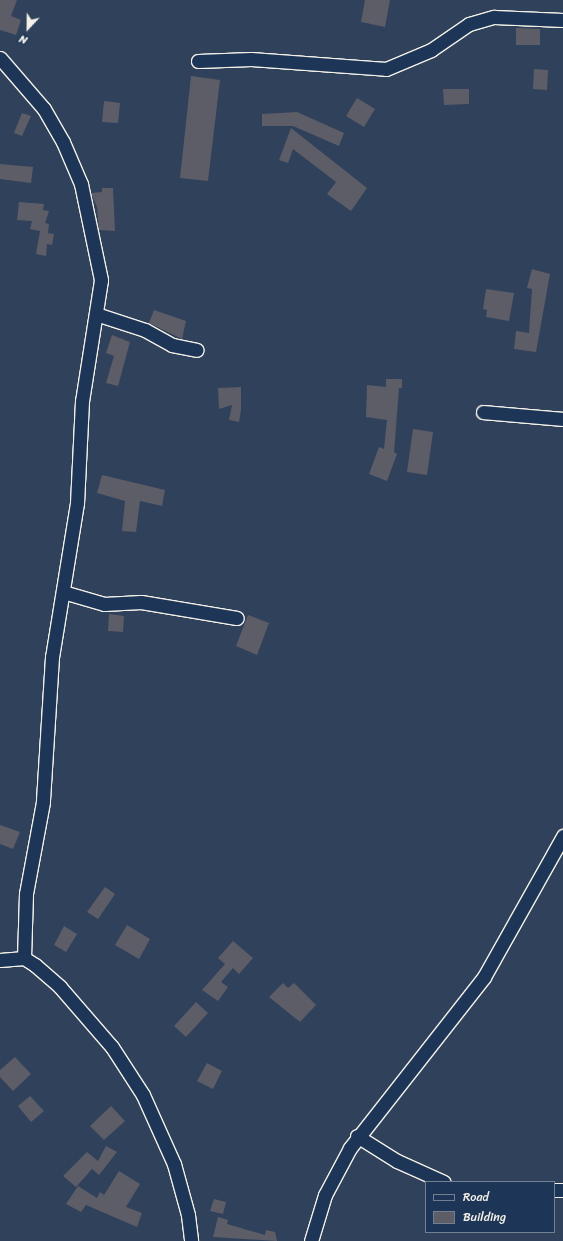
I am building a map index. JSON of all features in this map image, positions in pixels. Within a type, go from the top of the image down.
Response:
[{"type":"street","points":[[198,61],[251,59],[386,69],[431,50],[469,24],[494,17],[563,20]]},
{"type":"street","points":[[0,58],[44,109],[81,184],[101,280],[84,385],[77,502],[52,657],[43,802],[26,894],[24,958]]},
{"type":"street","points":[[96,314],[145,330],[172,345],[197,350]]},
{"type":"street","points":[[483,412],[563,419]]},
{"type":"street","points":[[63,592],[104,604],[141,602],[237,618]]},
{"type":"street","points":[[311,1241],[325,1195],[357,1136],[484,977],[563,836]]},
{"type":"street","points":[[0,960],[24,958],[60,987],[112,1047],[143,1095],[174,1164],[188,1215],[190,1241]]},
{"type":"street","points":[[357,1136],[397,1161],[442,1181]]},
{"type":"building","points":[[0,0],[17,0],[11,16],[21,20],[16,35],[0,30]]},
{"type":"building","points":[[365,0],[390,0],[385,27],[361,22]]},
{"type":"building","points":[[516,28],[540,29],[540,45],[516,45]]},
{"type":"building","points":[[534,69],[548,70],[547,90],[533,89]]},
{"type":"building","points":[[191,76],[220,80],[208,181],[180,178]]},
{"type":"building","points":[[443,89],[469,89],[469,104],[444,105]]},
{"type":"building","points":[[357,98],[375,109],[364,127],[346,116]]},
{"type":"building","points":[[104,101],[120,103],[118,123],[102,122]]},
{"type":"building","points":[[297,112],[344,133],[339,146],[293,126],[262,126],[262,114]]},
{"type":"building","points":[[22,113],[31,116],[22,136],[14,133]]},
{"type":"building","points":[[291,128],[367,188],[351,211],[327,194],[336,182],[293,149],[288,163],[279,160]]},
{"type":"building","points":[[0,164],[33,167],[31,183],[0,179]]},
{"type":"building","points":[[102,188],[113,188],[115,231],[99,230],[97,207],[91,193],[102,192]]},
{"type":"building","points":[[19,202],[44,204],[43,210],[49,211],[45,223],[49,224],[48,233],[54,234],[52,245],[47,244],[46,256],[36,254],[40,231],[30,229],[32,221],[17,220]]},
{"type":"building","points":[[532,269],[550,274],[536,352],[514,349],[516,331],[529,333],[532,289],[527,288]]},
{"type":"building","points":[[486,289],[514,293],[509,321],[486,317],[487,310],[483,309]]},
{"type":"building","points":[[154,310],[186,321],[182,339],[149,323]]},
{"type":"building","points":[[112,335],[130,342],[118,386],[106,383],[114,356],[106,353]]},
{"type":"building","points":[[386,379],[402,379],[402,388],[399,388],[394,452],[397,454],[387,481],[369,474],[379,447],[384,449],[387,420],[366,417],[367,385],[386,387]]},
{"type":"building","points":[[241,387],[241,410],[239,422],[229,420],[232,405],[219,409],[218,388]]},
{"type":"building","points":[[413,429],[433,432],[427,475],[407,472]]},
{"type":"building","points":[[102,475],[165,490],[162,506],[140,501],[136,532],[122,531],[125,501],[97,493]]},
{"type":"building","points":[[109,614],[124,616],[123,632],[108,631]]},
{"type":"building","points":[[248,615],[269,623],[257,655],[236,646]]},
{"type":"building","points":[[0,825],[20,832],[13,849],[0,844]]},
{"type":"building","points":[[105,887],[115,894],[98,919],[87,912]]},
{"type":"building","points":[[127,925],[150,939],[139,959],[115,945]]},
{"type":"building","points":[[64,926],[77,934],[66,952],[54,945]]},
{"type":"building","points":[[233,941],[253,958],[239,974],[233,968],[221,982],[228,987],[218,1001],[202,990],[225,964],[218,958]]},
{"type":"building","points":[[283,983],[288,988],[294,983],[316,1005],[300,1022],[269,997]]},
{"type":"building","points":[[196,1002],[208,1013],[186,1037],[174,1026]]},
{"type":"building","points":[[15,1057],[31,1074],[13,1091],[0,1077],[0,1070]]},
{"type":"building","points":[[207,1063],[222,1071],[213,1089],[197,1081]]},
{"type":"building","points":[[30,1096],[44,1111],[31,1122],[18,1106]]},
{"type":"building","points":[[111,1106],[125,1121],[104,1140],[90,1126]]},
{"type":"building","points":[[106,1146],[117,1152],[99,1175],[92,1169],[76,1187],[63,1176],[87,1152],[98,1161]]},
{"type":"building","points":[[119,1171],[140,1184],[126,1207],[142,1213],[137,1227],[86,1205],[81,1212],[66,1204],[78,1186],[97,1198],[100,1192],[104,1195]]},
{"type":"building","points":[[214,1199],[226,1202],[223,1214],[210,1211]]},
{"type":"building","points":[[218,1217],[228,1220],[227,1224],[265,1235],[266,1230],[275,1232],[277,1241],[213,1237]]}]
